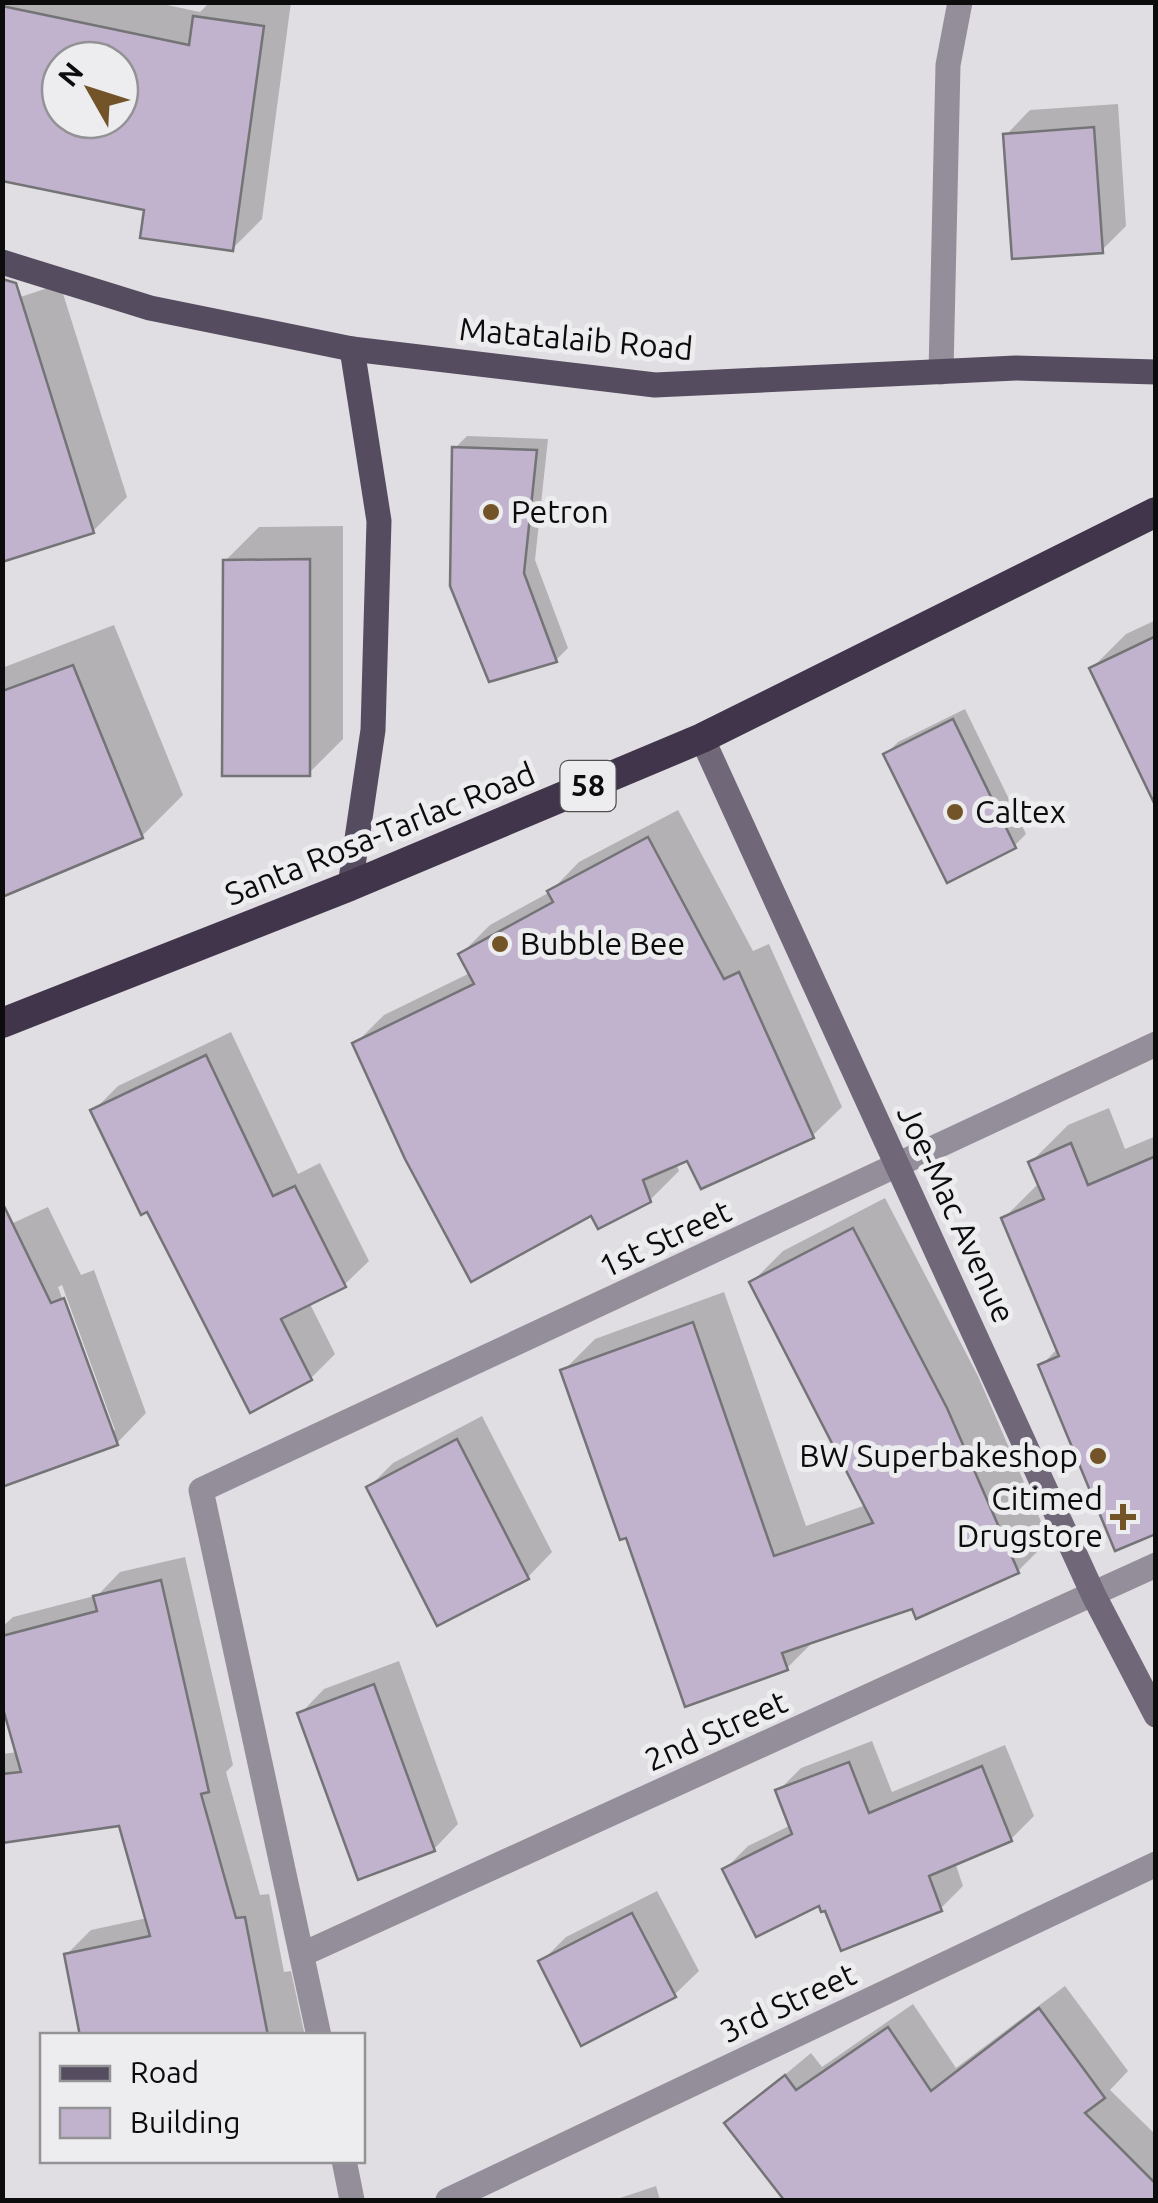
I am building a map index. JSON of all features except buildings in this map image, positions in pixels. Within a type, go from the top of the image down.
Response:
[{"type":"highway","name":"Santa Rosa-Tarlac Road","points":[[2,1022],[350,886],[702,738],[1156,512]]},
{"type":"main road","name":"Matatalaib Road","points":[[2,262],[150,308],[352,349],[655,385],[1016,368],[1156,372]]},
{"type":"main road","points":[[350,886],[373,730],[380,520],[352,349]]},
{"type":"street","points":[[941,372],[948,65],[960,2]]},
{"type":"street","name":"Joe-Mac Avenue","points":[[702,738],[1094,1596],[1156,1715]]},
{"type":"street","name":"1st Street","points":[[303,1954],[201,1490],[1156,1044]]},
{"type":"street","name":"2nd Street","points":[[303,1954],[1156,1565]]},
{"type":"street","name":"3rd Street","points":[[448,2200],[1156,1864]]},
{"type":"street","points":[[303,1954],[318,2033]]},
{"type":"street","points":[[345,2163],[352,2200]]},
{"type":"place","name":"Petron","points":[[491,512]]},
{"type":"place","name":"Caltex","points":[[955,812]]},
{"type":"place","name":"Bubble Bee","points":[[500,944]]},
{"type":"place","name":"BW Superbakeshop","points":[[1098,1456]]},
{"type":"place","name":"Citimed Drugstore","points":[[1123,1517]]}]
